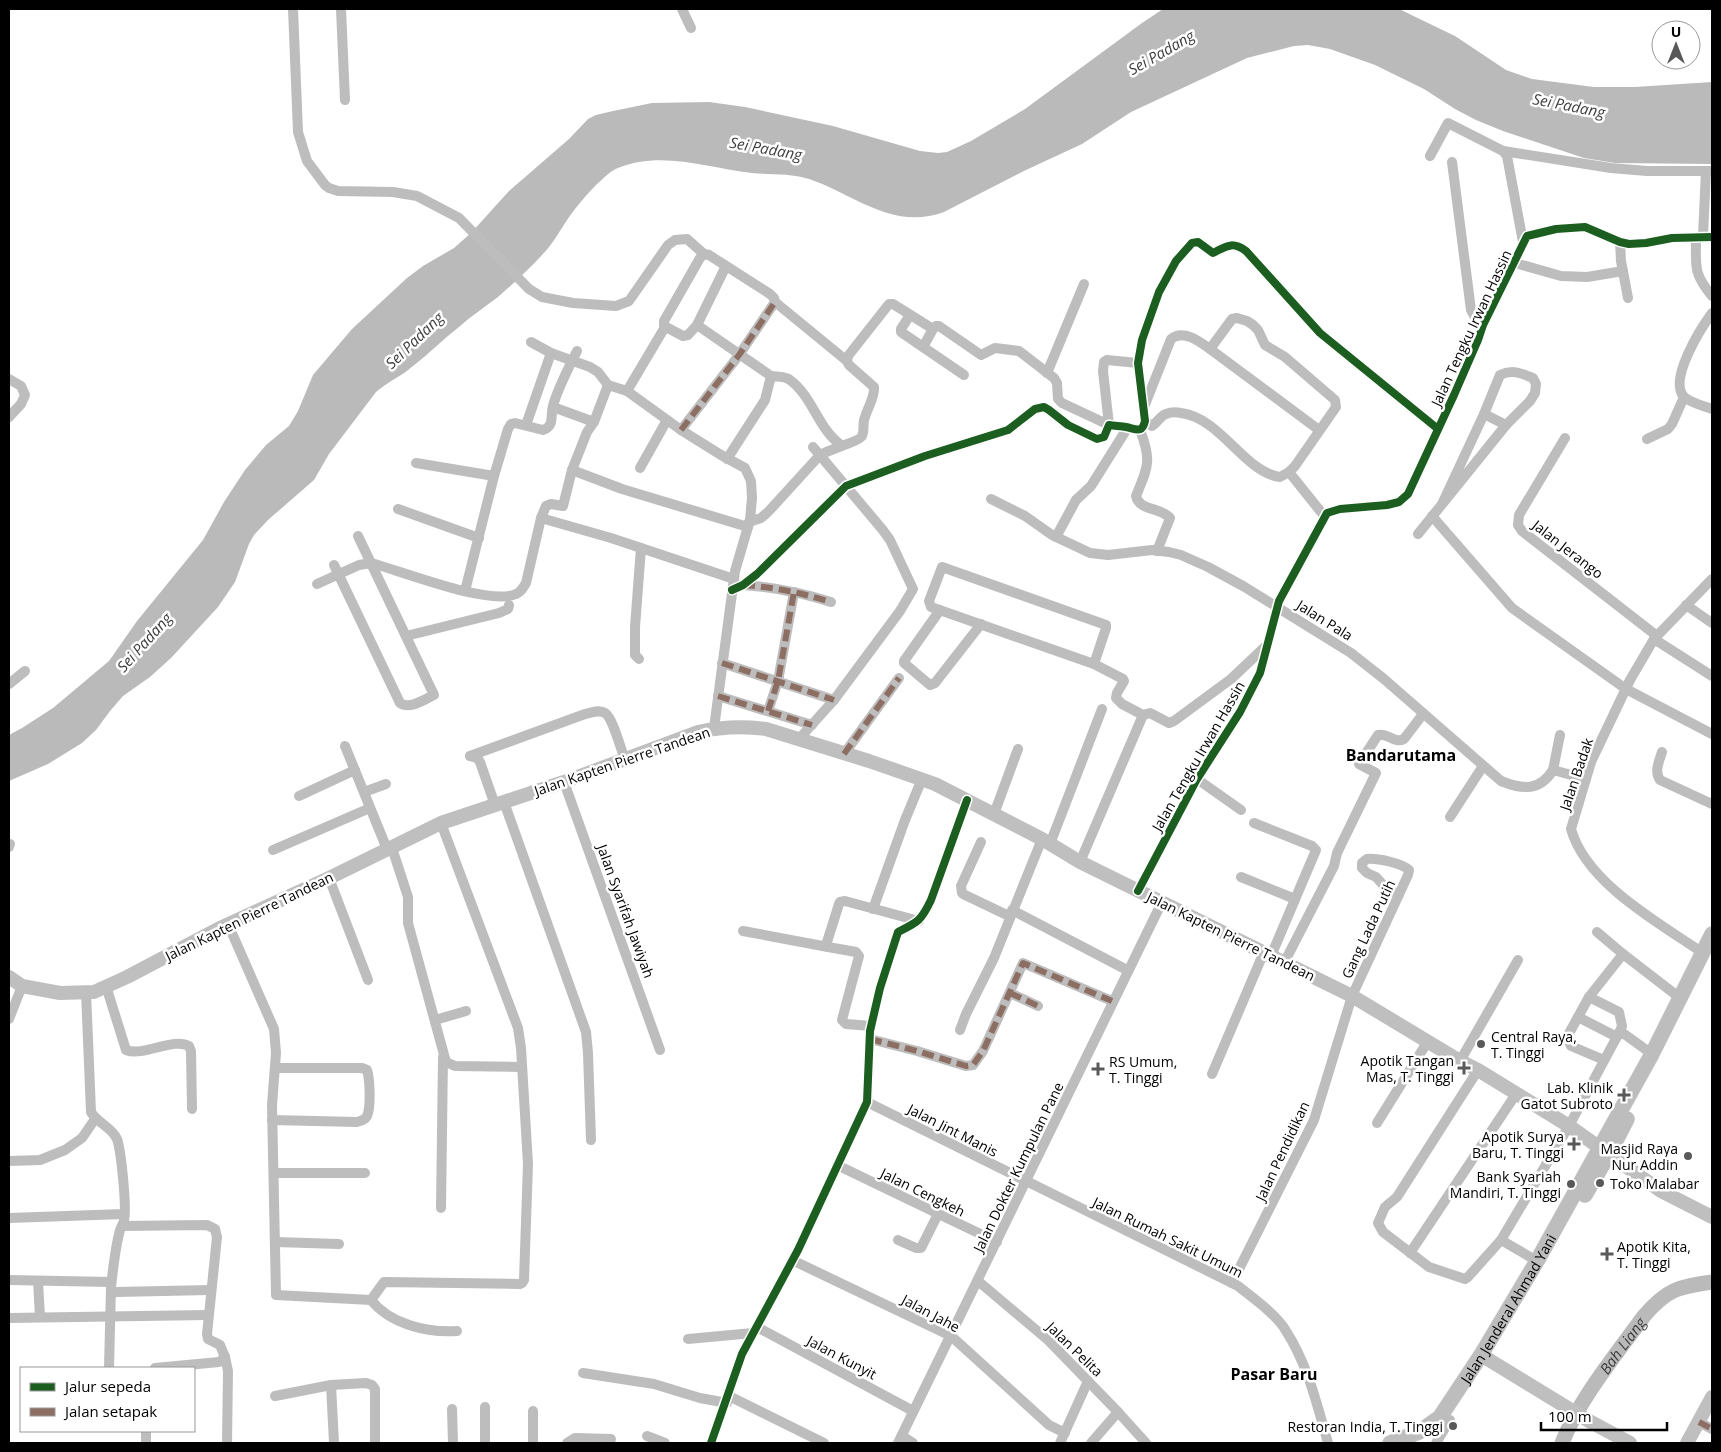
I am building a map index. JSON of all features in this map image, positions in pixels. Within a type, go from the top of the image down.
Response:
[{"type":"main road","name":"Jalan Kapten Pierre Tandean","points":[[9,977],[22,986],[60,993],[94,992],[127,977],[228,924],[441,823],[564,782],[698,732],[714,728],[754,727],[869,760],[935,784],[967,800],[1080,862],[1352,996],[1569,1126],[1661,1192],[1711,1214]]},
{"type":"main road","points":[[1605,1151],[1709,954],[1712,934]]},
{"type":"main road","points":[[1605,1151],[1680,998],[1709,954]]},
{"type":"main road","name":"Jalan Jenderal Ahmad Yani","points":[[1417,1443],[1440,1430],[1450,1420],[1537,1261],[1605,1151]]},
{"type":"main road","name":"Jalan Jenderal Ahmad Yani","points":[[1390,1443],[1419,1432],[1440,1417],[1485,1357],[1605,1151]]},
{"type":"main road","points":[[1485,1357],[1589,1421],[1630,1443]]},
{"type":"main road","points":[[1687,1443],[1712,1397]]},
{"type":"street","points":[[293,9],[298,132],[307,161],[329,188],[338,191],[393,192],[417,196],[458,218],[529,288],[542,298],[573,303],[616,306],[629,301],[668,245],[674,240],[687,239],[704,254],[709,255],[770,294],[775,302],[847,361],[874,387],[875,393],[863,421],[863,436],[859,440],[827,450],[768,512],[748,525],[622,489],[572,470]]},
{"type":"street","points":[[341,9],[345,100]]},
{"type":"street","points":[[682,9],[691,28]]},
{"type":"street","points":[[1430,156],[1448,123],[1503,151],[1611,168],[1709,171],[1708,214],[1696,271],[1703,285],[1712,296]]},
{"type":"street","points":[[1503,151],[1507,156],[1524,242]]},
{"type":"street","points":[[1452,162],[1472,310],[1476,319],[1483,325]]},
{"type":"street","name":"Jalan Tengku Irwan Hassin","points":[[1138,890],[1197,779],[1240,712],[1260,673],[1279,601],[1324,517],[1327,513],[1340,509],[1387,505],[1399,502],[1408,494],[1478,340],[1483,325],[1527,236],[1556,229],[1585,227],[1629,244],[1672,238],[1704,237]]},
{"type":"street","points":[[1156,550],[1170,518],[1164,513],[1141,505],[1136,501],[1136,496],[1148,469],[1143,426],[1144,408],[1138,363],[1142,340],[1153,308],[1176,261],[1192,243],[1198,242],[1213,253],[1228,245],[1239,246],[1246,251],[1320,333],[1438,429]]},
{"type":"street","points":[[1620,242],[1621,261],[1628,298]]},
{"type":"street","points":[[628,391],[665,327],[664,321],[704,254]]},
{"type":"street","points":[[1514,263],[1561,276],[1587,277],[1623,271]]},
{"type":"street","points":[[665,327],[683,336],[688,335],[697,325],[726,266]]},
{"type":"street","points":[[1047,373],[1084,284]]},
{"type":"street","points":[[681,430],[739,355],[775,302]]},
{"type":"street","points":[[847,361],[848,356],[889,304],[892,303],[933,329]]},
{"type":"street","points":[[1712,313],[1697,337],[1680,380],[1680,390],[1684,397],[1712,410]]},
{"type":"street","points":[[910,315],[900,331],[964,375]]},
{"type":"street","points":[[923,347],[933,329],[936,326],[940,326],[981,355],[995,348],[1020,351],[1054,378],[1057,384],[1058,399],[1062,403],[1109,425],[1128,427],[1135,431],[1143,426],[1152,426],[1161,417],[1170,412],[1185,413],[1196,416],[1206,422],[1268,473],[1280,477],[1289,472],[1301,458],[1336,407],[1335,400],[1285,357],[1265,345],[1258,330],[1247,321],[1237,318],[1232,319],[1210,348]]},
{"type":"street","points":[[697,325],[771,376],[790,380],[812,407],[825,429],[841,445]]},
{"type":"street","points":[[1144,408],[1171,339],[1177,334],[1182,334],[1198,340],[1210,348],[1319,430]]},
{"type":"street","points":[[531,342],[572,362],[590,367],[598,372],[608,385],[628,391],[681,430],[745,468],[751,481],[752,498],[748,525],[732,590],[714,728]]},
{"type":"street","points":[[465,591],[508,429],[511,424],[515,423],[543,430],[548,428],[552,423],[553,407],[577,351]]},
{"type":"street","points":[[526,425],[551,353]]},
{"type":"street","points":[[732,590],[743,585],[757,574],[846,486],[925,456],[1008,430],[1035,409],[1044,407],[1068,425],[1097,439],[1104,437],[1109,425],[1103,370],[1104,362],[1108,360],[1138,363]]},
{"type":"street","points":[[1418,534],[1506,425],[1530,401],[1535,393],[1536,384],[1533,378],[1511,371],[1500,375],[1442,504]]},
{"type":"street","points":[[726,458],[765,400],[771,376]]},
{"type":"street","points":[[9,379],[21,386],[25,395],[21,404],[9,417]]},
{"type":"street","points":[[317,584],[359,565],[371,564],[444,586],[484,595],[508,596],[522,590],[528,574],[541,518],[546,506],[563,506],[572,470],[586,432],[594,422],[608,385]]},
{"type":"street","points":[[1647,439],[1668,429],[1684,397]]},
{"type":"street","points":[[553,407],[594,422]]},
{"type":"street","points":[[1484,414],[1506,425]]},
{"type":"street","points":[[640,468],[667,420]]},
{"type":"street","points":[[1056,537],[1076,500],[1091,486],[1128,427]]},
{"type":"street","name":"Jalan Jerango","points":[[1565,438],[1519,515],[1518,526],[1655,638]]},
{"type":"street","points":[[798,740],[834,700],[900,612],[913,589],[890,540],[872,515],[813,447]]},
{"type":"street","points":[[416,463],[494,476]]},
{"type":"street","points":[[1289,472],[1324,517]]},
{"type":"street","name":"Jalan Pala","points":[[991,499],[1025,516],[1056,537],[1090,553],[1098,555],[1156,550],[1181,555],[1208,567],[1351,653],[1501,781],[1518,788],[1539,785],[1545,781],[1553,770]]},
{"type":"street","points":[[398,510],[478,538]]},
{"type":"street","points":[[1432,516],[1512,608],[1626,689],[1712,734]]},
{"type":"street","points":[[541,518],[641,548],[734,579]]},
{"type":"street","points":[[334,565],[400,703],[404,706],[409,706],[434,695],[358,536]]},
{"type":"street","points":[[639,659],[635,656],[635,626],[641,548]]},
{"type":"street","points":[[1094,664],[1106,625],[942,566],[929,601],[931,607],[1094,664],[1123,679],[1124,681],[1116,693],[1116,698],[1122,704],[1143,715],[1150,713],[1169,722],[1174,721],[1231,679],[1268,644]]},
{"type":"street","name":"Jalan Badak","points":[[1709,954],[1617,893],[1594,870],[1574,839],[1572,829],[1591,762],[1626,689],[1655,638],[1712,579]]},
{"type":"street","points":[[743,585],[794,592],[832,602]]},
{"type":"street","points":[[768,711],[778,682],[794,592]]},
{"type":"street","points":[[406,636],[499,613],[508,609],[509,605]]},
{"type":"street","points":[[1686,605],[1712,623]]},
{"type":"street","points":[[940,610],[904,661],[930,685],[935,683],[981,624]]},
{"type":"street","points":[[1655,638],[1712,676]]},
{"type":"street","points":[[722,663],[834,700]]},
{"type":"street","points":[[9,684],[25,671]]},
{"type":"street","points":[[844,754],[899,678]]},
{"type":"street","points":[[718,696],[812,725]]},
{"type":"street","points":[[960,1030],[994,958],[1011,913],[1046,842],[1102,710]]},
{"type":"street","points":[[591,1140],[586,1032],[500,804],[480,762],[477,758],[470,756],[597,711],[605,713],[610,719],[625,760]]},
{"type":"street","points":[[1284,963],[1334,866],[1337,853],[1376,773],[1359,764],[1378,735],[1385,735],[1394,740],[1401,741],[1423,714]]},
{"type":"street","points":[[1080,862],[1143,715]]},
{"type":"street","points":[[1560,735],[1553,770],[1586,779]]},
{"type":"street","points":[[345,746],[370,808],[390,848],[408,897],[408,923],[446,1062],[455,1066],[522,1067]]},
{"type":"street","points":[[994,814],[1018,749]]},
{"type":"street","points":[[1662,752],[1657,769],[1657,775],[1660,780],[1712,804]]},
{"type":"street","points":[[1450,817],[1483,766]]},
{"type":"street","points":[[299,796],[355,770]]},
{"type":"street","points":[[873,908],[922,779]]},
{"type":"street","points":[[1197,779],[1241,810]]},
{"type":"street","name":"Jalan Syarifah Jawiyah","points":[[564,782],[660,1050]]},
{"type":"street","points":[[364,792],[386,784]]},
{"type":"street","points":[[711,1443],[738,1366],[792,1260],[867,1102],[871,1026],[880,988],[898,932],[919,921],[931,900],[967,800]]},
{"type":"street","points":[[273,850],[370,808]]},
{"type":"street","points":[[371,1300],[384,1282],[522,1284],[528,1164],[518,1028],[441,823]]},
{"type":"street","points":[[1212,1074],[1267,954],[1295,899],[1316,850],[1312,846],[1254,823]]},
{"type":"street","points":[[981,842],[961,886],[961,890],[965,895],[1011,913],[1127,970]]},
{"type":"street","name":"Gang Lada Putih","points":[[1352,996],[1399,895],[1409,870],[1408,868],[1375,858],[1366,858],[1362,863],[1362,868],[1367,873],[1376,877],[1385,887],[1399,895]]},
{"type":"street","points":[[1241,877],[1295,899]]},
{"type":"street","points":[[328,878],[368,980]]},
{"type":"street","points":[[828,947],[827,942],[840,902],[845,901],[919,921]]},
{"type":"street","name":"Jalan Dokter Kumpulan Pane","points":[[900,1439],[1127,970],[1162,902]]},
{"type":"street","points":[[228,924],[274,1029],[276,1053],[272,1120],[276,1295],[371,1300]]},
{"type":"street","points":[[744,931],[858,954],[859,958],[842,1020],[846,1024],[871,1026]]},
{"type":"street","points":[[1597,932],[1680,998]]},
{"type":"street","points":[[1604,1060],[1571,1046],[1568,1042],[1568,1034],[1589,997],[1623,954]]},
{"type":"street","points":[[1460,1060],[1518,960]]},
{"type":"street","points":[[870,1040],[917,1051],[966,1066],[973,1065],[983,1051],[1023,963],[1112,1002]]},
{"type":"street","points":[[9,1019],[22,986]]},
{"type":"street","points":[[106,986],[126,1050],[134,1052],[181,1043],[189,1046],[191,1051],[192,1109]]},
{"type":"street","points":[[86,992],[91,1112],[95,1119],[112,1132],[119,1146],[124,1214],[111,1285],[110,1367]]},
{"type":"street","points":[[1010,993],[1038,1006]]},
{"type":"street","name":"Jalan Pendidikan","points":[[1232,1283],[1314,1120],[1352,996]]},
{"type":"street","points":[[1478,1070],[1398,1197],[1385,1207],[1378,1223],[1384,1232],[1430,1267],[1465,1279],[1501,1240],[1569,1126],[1622,1026],[1619,1012],[1589,997]]},
{"type":"street","points":[[435,1020],[466,1011]]},
{"type":"street","points":[[1578,1017],[1618,1034],[1652,1054]]},
{"type":"street","points":[[1378,1123],[1428,1041]]},
{"type":"street","points":[[442,1208],[443,1055]]},
{"type":"street","points":[[272,1120],[357,1122],[363,1121],[368,1114],[370,1077],[367,1070],[362,1068],[275,1068]]},
{"type":"street","points":[[1410,1253],[1516,1094]]},
{"type":"street","name":"Jalan Jint Manis","points":[[867,1102],[1026,1182]]},
{"type":"street","points":[[9,1161],[40,1160],[65,1150],[82,1138],[95,1119]]},
{"type":"street","name":"Jalan Cengkeh","points":[[837,1166],[997,1242]]},
{"type":"street","points":[[274,1173],[364,1172]]},
{"type":"street","name":"Jalan Rumah Sakit Umum","points":[[1026,1182],[1232,1283],[1259,1302],[1286,1329],[1304,1364],[1328,1443]]},
{"type":"street","points":[[9,1218],[124,1214]]},
{"type":"street","points":[[898,1240],[916,1248],[921,1248],[938,1214]]},
{"type":"street","points":[[122,1226],[207,1225],[215,1229],[216,1237],[208,1315],[208,1339],[220,1345],[228,1371],[227,1443]]},
{"type":"street","points":[[1501,1240],[1537,1261]]},
{"type":"street","points":[[275,1242],[339,1244]]},
{"type":"street","name":"Jalan Jahe","points":[[792,1260],[950,1336],[1049,1425],[1065,1433]]},
{"type":"street","points":[[9,1280],[111,1285]]},
{"type":"street","points":[[38,1281],[40,1318]]},
{"type":"street","name":"Jalan Pelita","points":[[978,1281],[1048,1340],[1146,1443]]},
{"type":"street","points":[[111,1285],[112,1291],[116,1292],[210,1290]]},
{"type":"street","points":[[371,1300],[376,1307],[392,1318],[423,1329],[457,1331]]},
{"type":"street","points":[[9,1318],[208,1315]]},
{"type":"street","points":[[688,1339],[755,1330]]},
{"type":"street","name":"Jalan Kunyit","points":[[755,1330],[913,1411]]},
{"type":"street","points":[[166,1367],[219,1362],[225,1357]]},
{"type":"street","points":[[583,1373],[654,1384],[700,1398],[728,1399],[824,1443]]},
{"type":"street","points":[[1060,1443],[1088,1381]]},
{"type":"street","points":[[275,1396],[330,1385],[366,1383],[372,1385],[375,1389],[375,1443]]},
{"type":"street","points":[[330,1385],[334,1443]]},
{"type":"street","points":[[485,1407],[485,1443]]},
{"type":"street","points":[[452,1409],[453,1443]]},
{"type":"street","points":[[532,1443],[533,1411]]},
{"type":"street","points":[[1091,1443],[1118,1412]]},
{"type":"street","points":[[1436,1443],[1450,1420]]},
{"type":"street","points":[[1699,1422],[1712,1429]]},
{"type":"street","points":[[647,1436],[665,1443]]},
{"type":"street","points":[[567,1443],[576,1438],[611,1439]]},
{"type":"street","points":[[900,1439],[913,1443]]},
{"type":"water","name":"Sei Padang","points":[[1163,9],[1399,9],[1455,36],[1506,70],[1532,79],[1594,87],[1635,87],[1712,82],[1712,164],[1615,163],[1584,158],[1476,120],[1424,89],[1375,65],[1330,49],[1308,45],[1294,46],[1247,58],[1131,112],[1082,144],[944,212],[925,217],[907,217],[890,214],[809,179],[795,176],[752,173],[668,160],[651,160],[618,168],[607,175],[588,193],[547,250],[515,282],[409,370],[376,392],[329,454],[314,480],[268,520],[254,535],[235,582],[218,607],[171,658],[150,677],[123,696],[96,730],[82,743],[48,764],[9,781],[9,735],[53,708],[109,661],[137,621],[203,540],[224,502],[245,470],[266,445],[289,426],[298,411],[313,375],[352,329],[407,278],[423,266],[454,248],[471,233],[509,191],[569,139],[588,119],[596,115],[652,103],[709,102],[745,107],[833,126],[920,151],[947,152],[971,141],[1025,109]]},
{"type":"waterway","name":"Bah Liang","points":[[1562,1443],[1588,1394],[1621,1346],[1652,1307],[1674,1291],[1712,1282]]},
{"type":"marked path","points":[[681,430],[739,355],[775,302]]},
{"type":"marked path","points":[[743,585],[787,591],[831,602]]},
{"type":"marked path","points":[[768,711],[778,681],[794,592]]},
{"type":"marked path","points":[[722,663],[834,700]]},
{"type":"marked path","points":[[844,754],[899,678]]},
{"type":"marked path","points":[[718,696],[812,725]]},
{"type":"marked path","points":[[870,1039],[966,1066],[973,1065],[983,1051],[1023,963],[1112,1001]]},
{"type":"marked path","points":[[1010,993],[1038,1006]]},
{"type":"marked path","points":[[1699,1422],[1712,1429]]},
{"type":"cycle path","points":[[1138,891],[1197,779],[1240,712],[1260,673],[1279,601],[1327,513],[1340,509],[1387,505],[1399,502],[1408,494],[1454,395],[1483,325],[1527,236],[1556,229],[1585,227],[1629,244],[1672,238],[1712,237]]},
{"type":"cycle path","points":[[732,590],[743,585],[757,574],[846,486],[925,456],[1008,430],[1035,409],[1044,407],[1068,425],[1097,439],[1104,437],[1109,425],[1136,429],[1142,428],[1145,421],[1138,363],[1142,340],[1159,292],[1176,261],[1192,243],[1198,242],[1213,253],[1233,245],[1246,251],[1320,333],[1438,429]]},
{"type":"cycle path","points":[[711,1443],[742,1354],[798,1250],[867,1102],[870,1031],[880,988],[898,932],[918,920],[928,907],[967,800]]},
{"type":"place","name":"Central Raya, T. Tinggi","points":[[1481,1044]]},
{"type":"place","name":"Apotik Tangan Mas, T. Tinggi","points":[[1464,1068]]},
{"type":"place","name":"RS Umum, T. Tinggi","points":[[1098,1069]]},
{"type":"place","name":"Lab. Klinik Gatot Subroto","points":[[1624,1095]]},
{"type":"place","name":"Apotik Surya Baru, T. Tinggi","points":[[1574,1144]]},
{"type":"place","name":"Masjid Raya Nur Addin","points":[[1688,1156]]},
{"type":"place","name":"Toko Malabar","points":[[1600,1183]]},
{"type":"place","name":"Bank Syariah Mandiri, T. Tinggi","points":[[1571,1184]]},
{"type":"place","name":"Apotik Kita, T. Tinggi","points":[[1607,1254]]},
{"type":"place","name":"Restoran India, T. Tinggi","points":[[1453,1426]]},
{"type":"district","name":"Bandarutama","points":[[1401,755]]},
{"type":"district","name":"Pasar Baru","points":[[1274,1374]]}]
